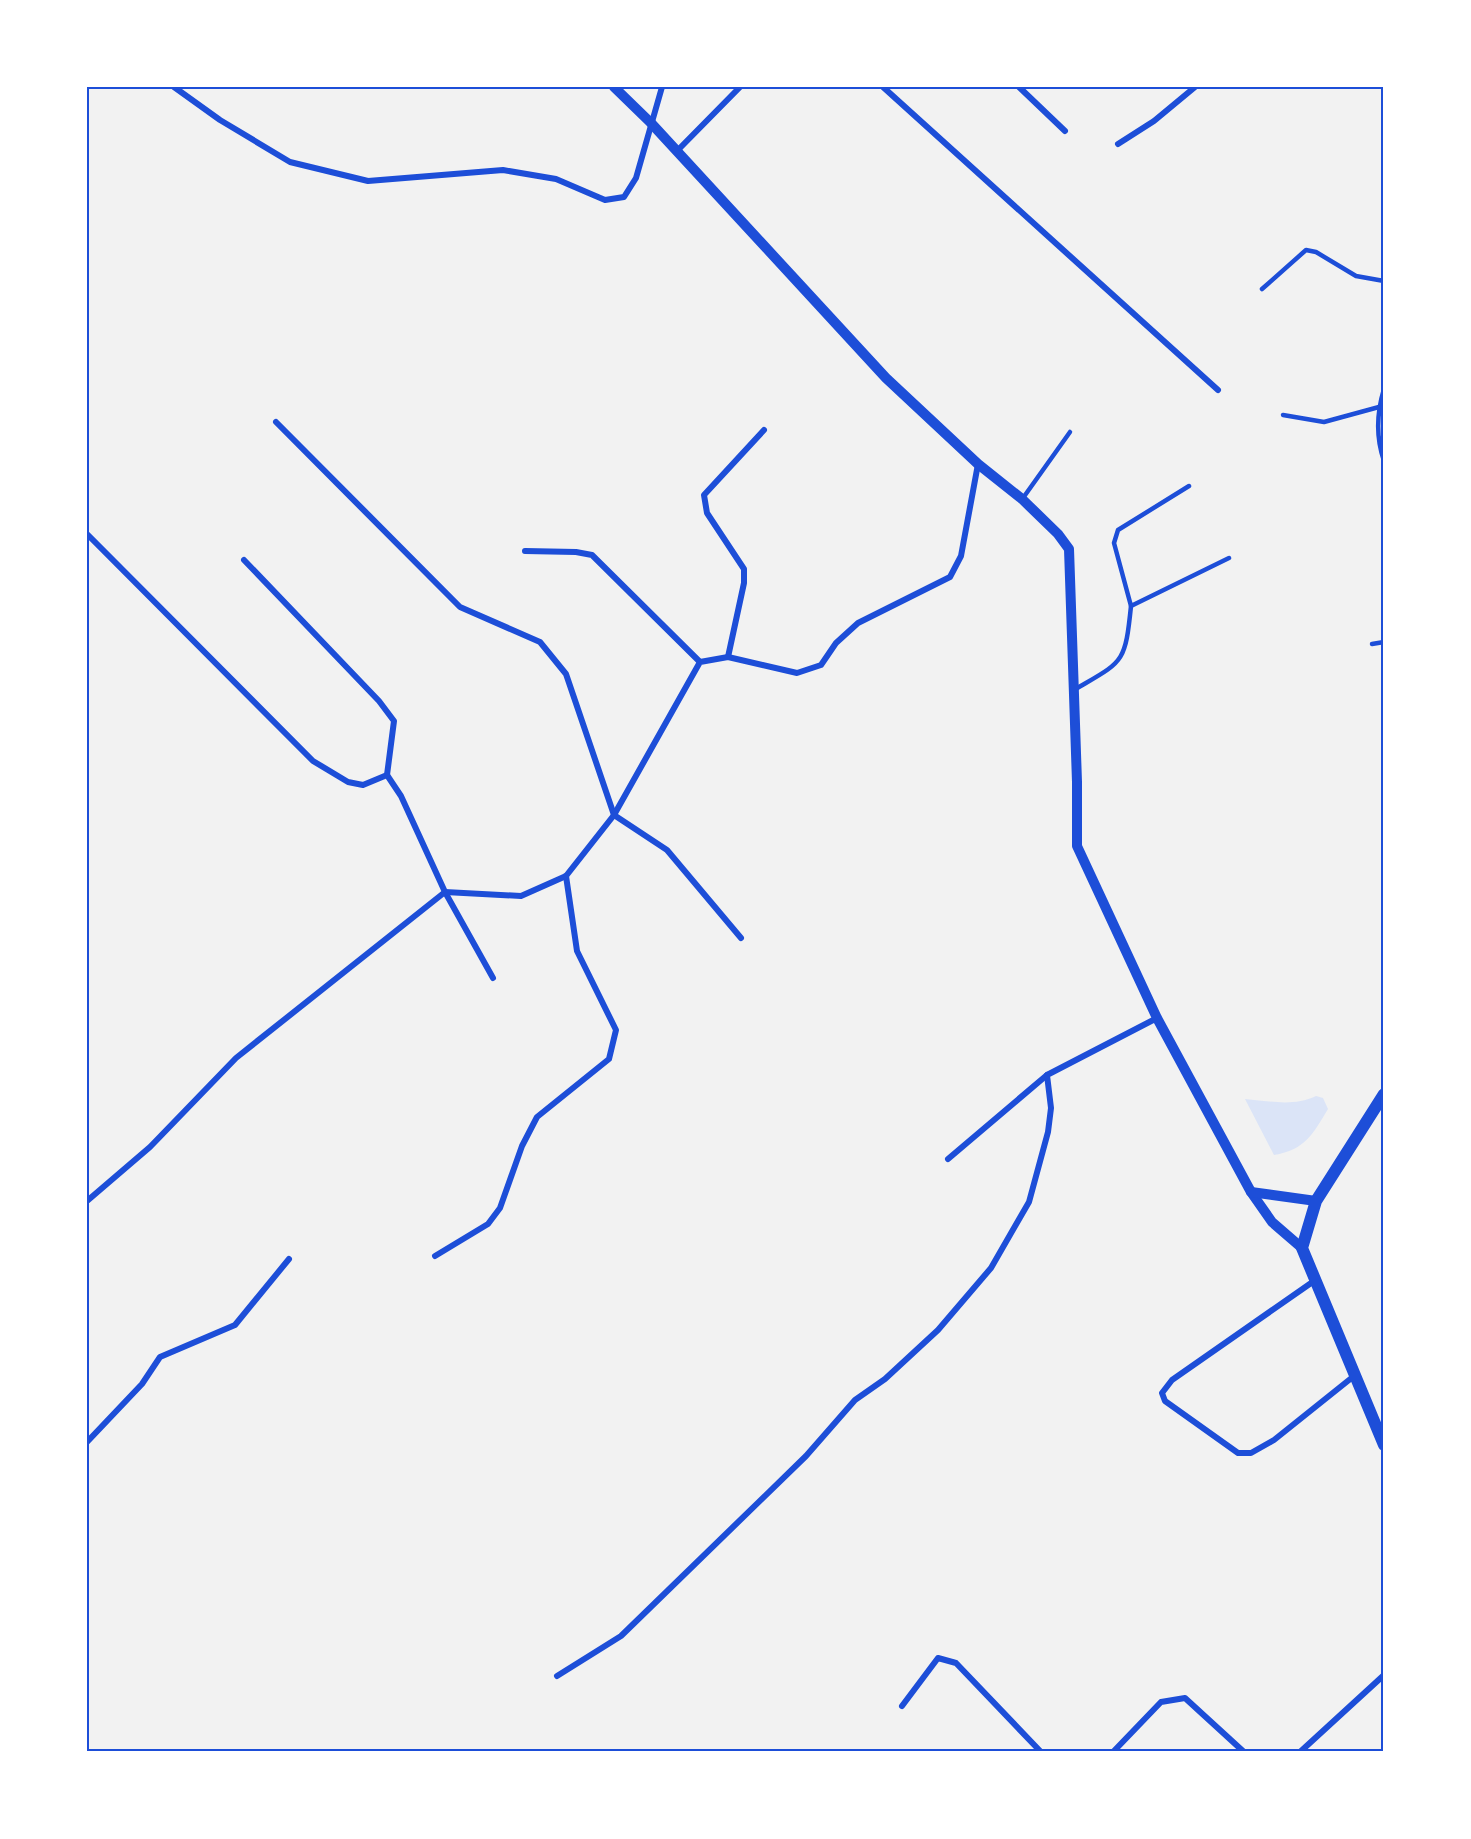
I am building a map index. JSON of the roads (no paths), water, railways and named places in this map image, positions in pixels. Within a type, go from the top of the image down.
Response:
[{"type":"main road","points":[[1384,1094],[1316,1201],[1302,1248],[1384,1445]]},
{"type":"street","points":[[174,87],[220,120],[290,162],[368,181],[503,170],[556,178],[605,200],[624,197],[636,178],[662,87]]},
{"type":"street","points":[[614,87],[651,123],[886,378],[978,464],[1022,499],[1058,534],[1069,549],[1077,846],[1157,1018],[1251,1192],[1272,1222],[1302,1248]]},
{"type":"street","points":[[676,152],[740,87]]},
{"type":"street","points":[[883,87],[1218,390]]},
{"type":"street","points":[[1019,87],[1065,131]]},
{"type":"street","points":[[1118,144],[1154,121],[1195,87]]},
{"type":"street","points":[[276,422],[460,607],[540,642],[566,674],[614,815],[667,850],[741,938]]},
{"type":"street","points":[[728,657],[744,583],[744,569],[707,513],[704,495],[764,430]]},
{"type":"street","points":[[700,662],[728,657],[797,674],[821,665],[836,643],[858,623],[950,577],[961,556],[978,464]]},
{"type":"street","points":[[87,534],[313,761],[348,782],[363,785],[387,775]]},
{"type":"street","points":[[525,551],[576,552],[592,555],[700,662]]},
{"type":"street","points":[[244,560],[379,701],[394,721],[387,775],[401,796],[445,892],[493,978]]},
{"type":"street","points":[[87,1201],[150,1147],[236,1058],[445,892],[522,896],[566,876],[614,815],[700,662]]},
{"type":"street","points":[[435,1256],[488,1224],[500,1208],[522,1146],[537,1117],[609,1059],[616,1030],[577,951],[566,876]]},
{"type":"street","points":[[948,1159],[1047,1075],[1157,1018]]},
{"type":"street","points":[[557,1676],[621,1636],[806,1456],[855,1400],[885,1379],[938,1330],[991,1268],[1029,1202],[1048,1132],[1051,1108],[1047,1075]]},
{"type":"street","points":[[1251,1192],[1316,1201]]},
{"type":"street","points":[[87,1442],[142,1384],[160,1357],[235,1325],[289,1259]]},
{"type":"street","points":[[1314,1281],[1172,1380],[1162,1393],[1165,1401],[1238,1453],[1251,1453],[1274,1440],[1354,1376]]},
{"type":"street","points":[[902,1706],[938,1658],[956,1664],[1041,1752]]},
{"type":"street","points":[[1300,1752],[1384,1675]]},
{"type":"street","points":[[1113,1752],[1161,1702],[1185,1698],[1244,1752]]},
{"type":"lane","points":[[1262,288],[1306,250],[1316,252],[1356,276],[1384,281]]},
{"type":"lane","points":[[1384,388],[1379,407],[1380,448],[1384,461]]},
{"type":"lane","points":[[1283,415],[1324,422],[1379,407]]},
{"type":"lane","points":[[1022,499],[1070,432]]},
{"type":"lane","points":[[1074,690],[1117,665],[1127,642],[1131,606],[1114,543],[1118,530],[1189,486]]},
{"type":"lane","points":[[1131,606],[1229,558]]},
{"type":"lane","points":[[1372,644],[1384,642]]}]
